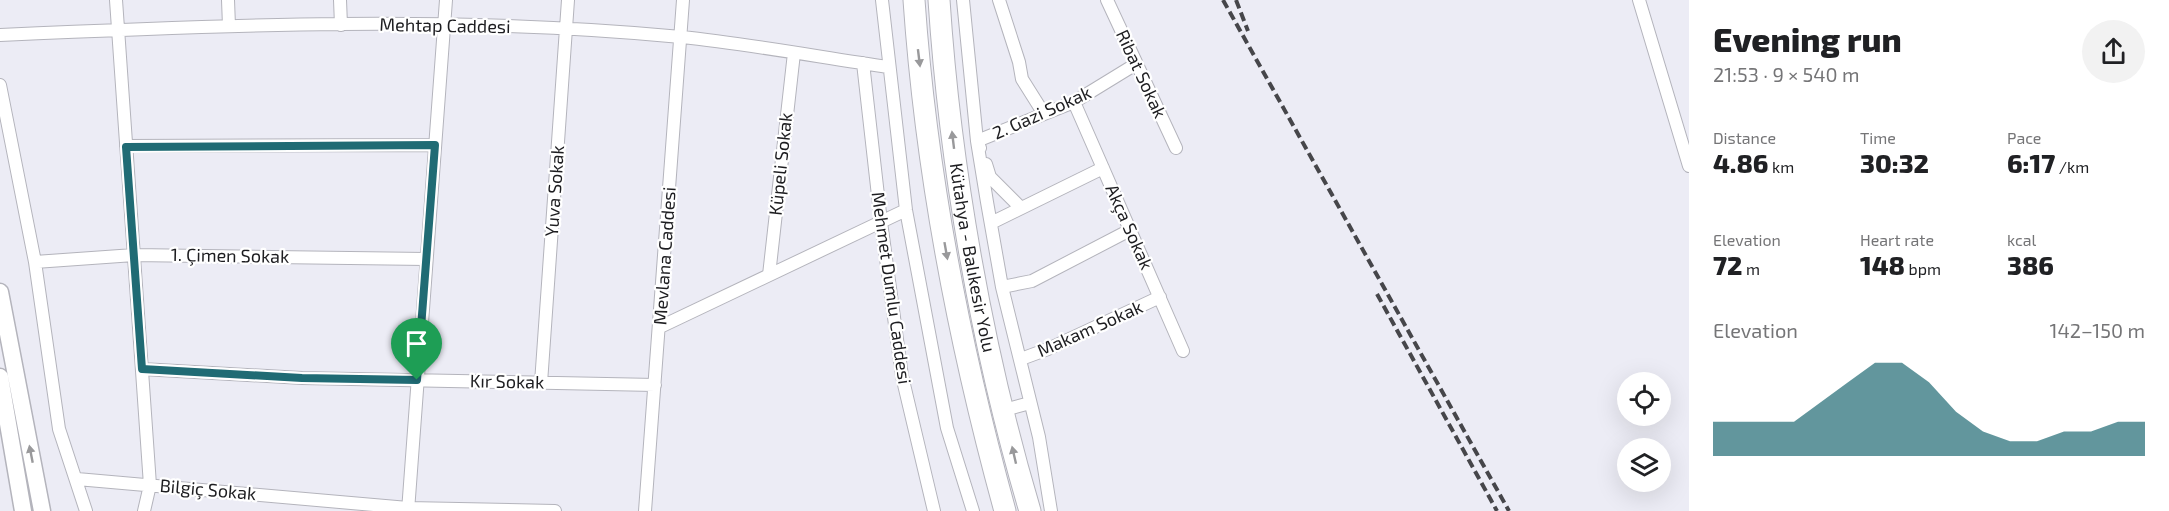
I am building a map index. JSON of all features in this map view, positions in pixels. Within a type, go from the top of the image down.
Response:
[{"type":"highway","name":"Kütahya - Balıkesir Yolu","points":[[914,0],[939,210],[972,379],[1005,511]]},
{"type":"highway","name":"Kütahya - Balıkesir Yolu","points":[[939,0],[962,203],[1004,410],[1030,511]]},
{"type":"main road","points":[[0,292],[42,511]]},
{"type":"main road","points":[[0,377],[23,511]]},
{"type":"street","points":[[116,0],[150,485],[144,511]]},
{"type":"street","points":[[228,0],[229,26]]},
{"type":"street","points":[[339,0],[341,25]]},
{"type":"street","points":[[408,509],[446,0]]},
{"type":"street","name":"Yuva Sokak","points":[[541,383],[568,0]]},
{"type":"street","name":"Mevlana Caddesi","points":[[645,511],[683,0]]},
{"type":"street","points":[[882,0],[906,210],[947,428],[973,511]]},
{"type":"street","points":[[963,0],[977,141],[993,222],[1002,287],[1021,359],[1051,511]]},
{"type":"street","points":[[999,0],[1019,62],[1022,79],[1044,114]]},
{"type":"street","name":"Ribat Sokak","points":[[1107,0],[1176,148]]},
{"type":"street","points":[[1639,0],[1689,166]]},
{"type":"street","name":"Mehtap Caddesi","points":[[0,35],[229,26],[445,25],[681,37],[888,67]]},
{"type":"street","name":"Küpeli Sokak","points":[[769,275],[794,53]]},
{"type":"street","name":"Mehmet Dumlu Caddesi","points":[[863,63],[902,376],[934,511]]},
{"type":"street","name":"2. Gazi Sokak","points":[[977,141],[1074,102],[1136,64]]},
{"type":"street","points":[[0,85],[35,262],[59,429],[86,511]]},
{"type":"street","name":"Akça Sokak","points":[[1074,102],[1183,351]]},
{"type":"street","points":[[977,141],[990,177],[1021,208]]},
{"type":"street","points":[[126,147],[435,145]]},
{"type":"street","points":[[993,222],[1103,168]]},
{"type":"street","points":[[660,327],[906,210]]},
{"type":"street","points":[[1002,287],[1032,281],[1130,230]]},
{"type":"street","name":"1. Çimen Sokak","points":[[35,262],[134,255],[426,259]]},
{"type":"street","name":"Makam Sokak","points":[[1021,359],[1048,350],[1160,297]]},
{"type":"street","name":"Kır Sokak","points":[[142,369],[302,378],[655,385]]},
{"type":"street","points":[[1004,410],[1030,403]]},
{"type":"street","points":[[1045,472],[1057,511]]},
{"type":"street","name":"Bilgiç Sokak","points":[[77,479],[408,509],[555,511]]},
{"type":"railway","points":[[1223,0],[1509,511]]},
{"type":"railway","points":[[1236,0],[1248,31]]},
{"type":"railway","points":[[1377,294],[1497,511]]},
{"type":"route","points":[[435,145],[417,380],[302,378],[142,369],[126,147],[435,145]]}]
